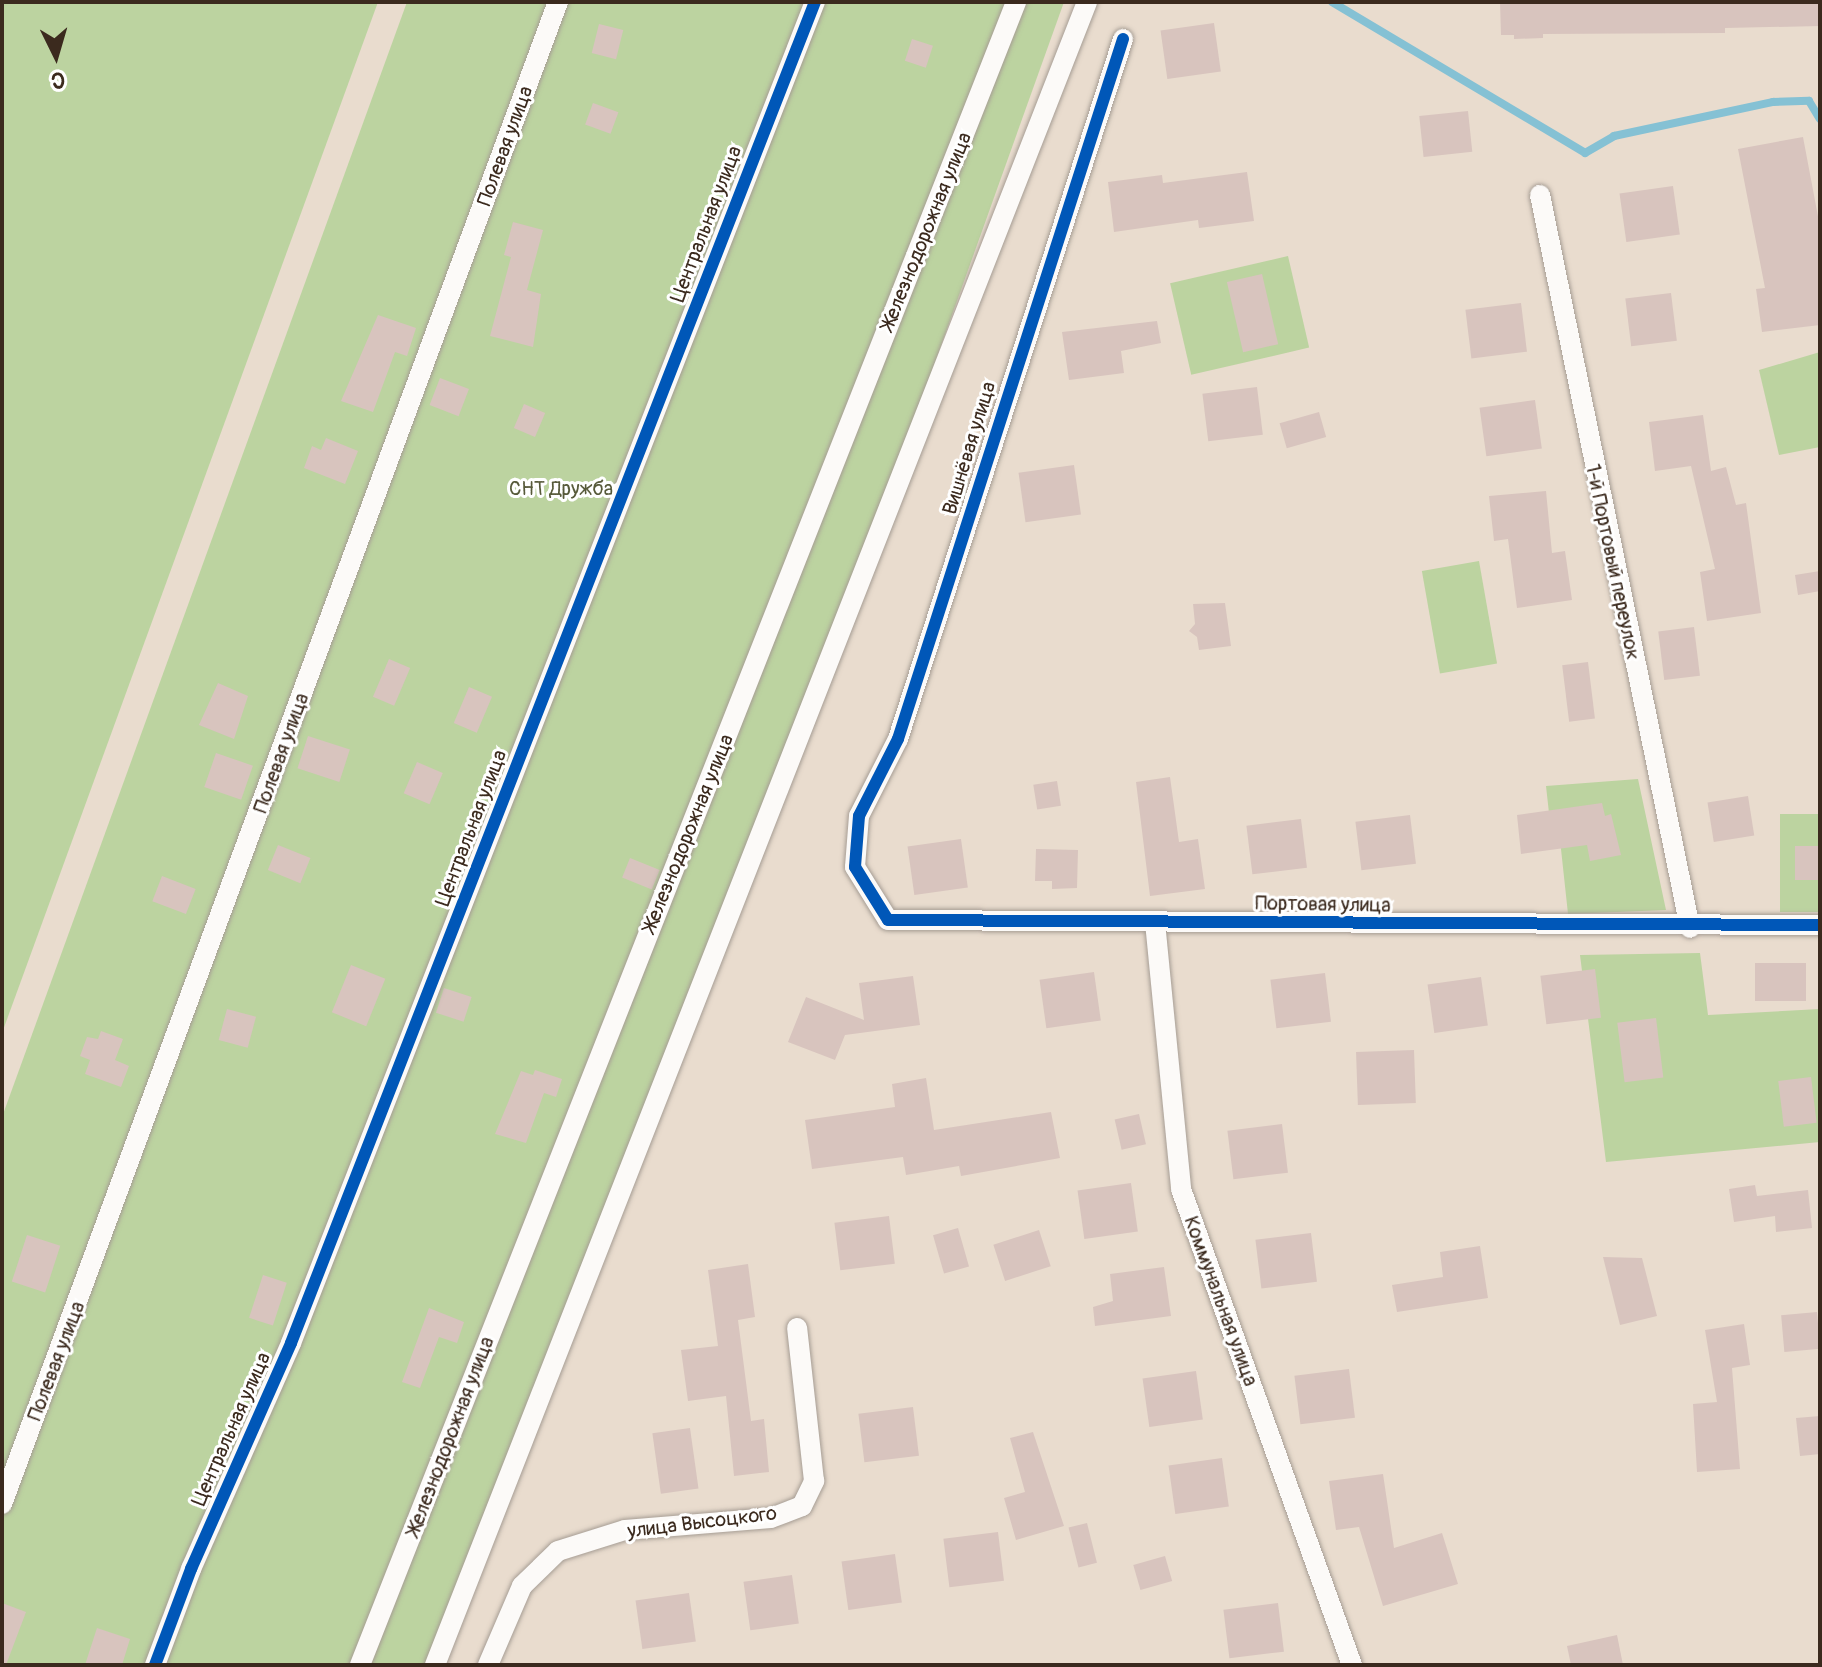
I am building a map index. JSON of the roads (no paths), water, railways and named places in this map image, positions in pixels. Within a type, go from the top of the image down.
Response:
[{"type":"street","name":"Полевая улица","points":[[2,1504],[558,2]]},
{"type":"street","name":"Центральная улица","points":[[155,1665],[191,1569],[291,1343],[815,2]]},
{"type":"street","name":"Железнодорожная улица","points":[[360,1665],[1016,2]]},
{"type":"street","points":[[435,1665],[1087,2]]},
{"type":"street","name":"Вишнёвая улица","points":[[855,867],[859,816],[898,739],[1123,39]]},
{"type":"street","name":"1-й Портовый переулок","points":[[1540,195],[1690,928]]},
{"type":"street","name":"Портовая улица","points":[[855,867],[888,920],[1690,928],[1820,925]]},
{"type":"street","name":"Коммунальная улица","points":[[1155,922],[1181,1189],[1352,1665]]},
{"type":"street","name":"улица Высоцкого","points":[[488,1665],[522,1586],[558,1551],[625,1530],[771,1518],[802,1506],[814,1481],[797,1328]]},
{"type":"waterway","points":[[1332,2],[1585,153],[1614,136],[1773,102],[1809,101],[1820,119]]},
{"type":"park label","name":"СНТ Дружба","points":[[561,488]]}]
